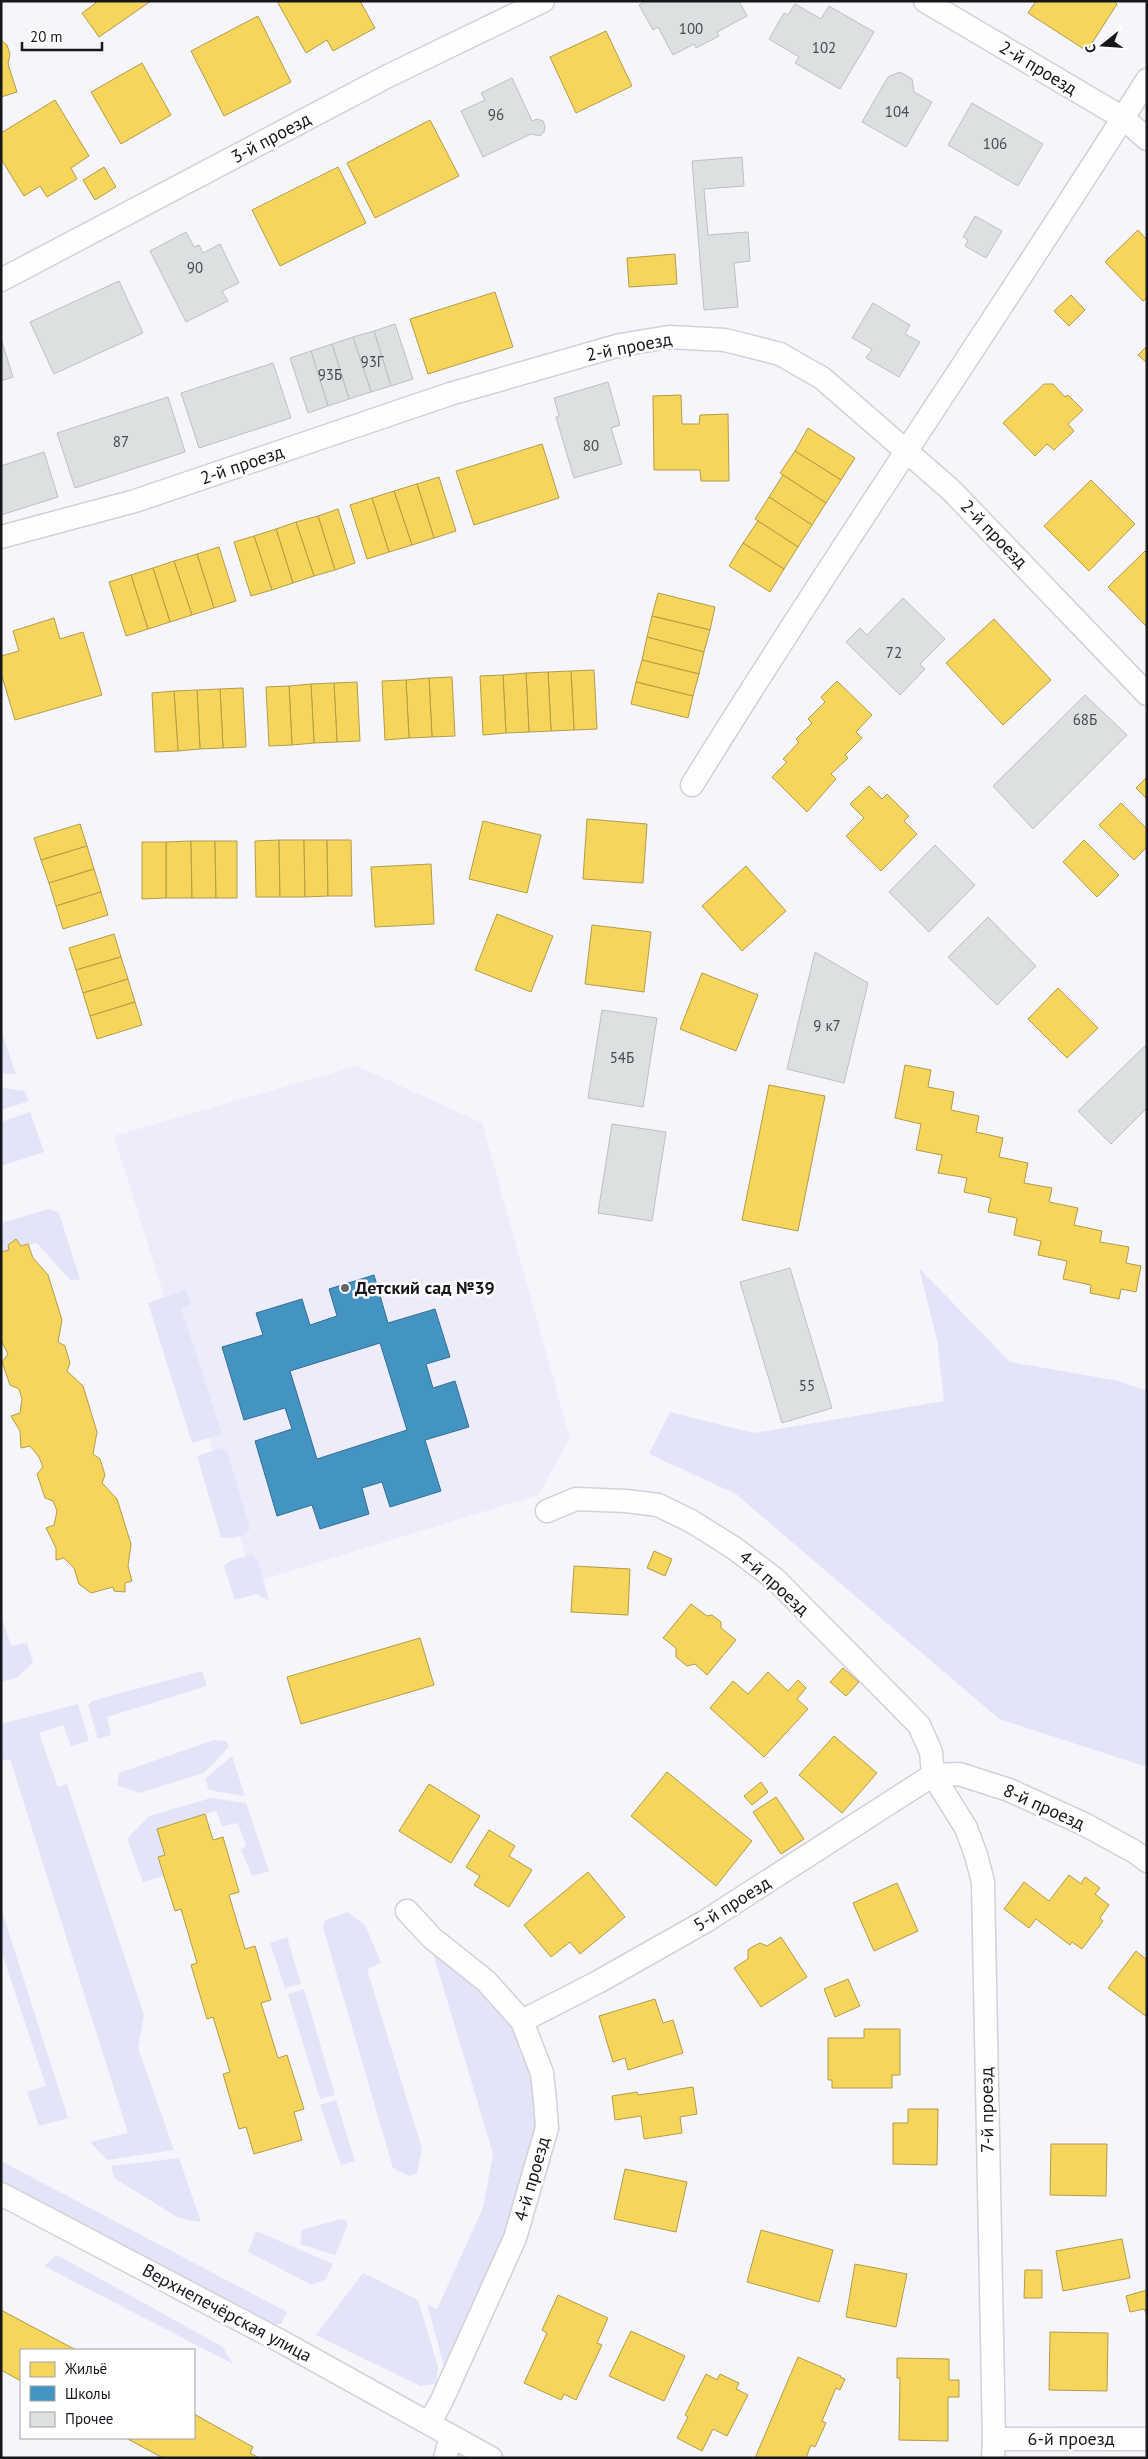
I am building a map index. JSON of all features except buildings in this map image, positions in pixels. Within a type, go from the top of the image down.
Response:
[{"type":"street","name":"3-й проезд","points":[[1,280],[388,76],[543,1]]},
{"type":"street","name":"2-й проезд","points":[[925,1],[1123,118],[1147,140]]},
{"type":"street","points":[[692,785],[768,662],[908,452],[1147,80]]},
{"type":"street","name":"2-й проезд","points":[[1,537],[135,501],[450,394],[620,345],[669,337],[725,340],[780,354],[822,378],[951,490],[1147,694]]},
{"type":"street","name":"4-й проезд","points":[[547,1511],[576,1499],[658,1505],[691,1521],[734,1548],[775,1579],[919,1724],[931,1752],[933,1775]]},
{"type":"street","name":"8-й проезд","points":[[933,1775],[958,1774],[1009,1790],[1084,1824],[1135,1852],[1147,1861]]},
{"type":"street","name":"5-й проезд","points":[[522,2021],[706,1921],[933,1775]]},
{"type":"street","name":"7-й проезд","points":[[933,1775],[966,1828],[983,1882],[993,2448]]},
{"type":"street","name":"4-й проезд","points":[[407,1911],[432,1938],[486,1981],[522,2021],[542,2073],[547,2128],[515,2238],[442,2400],[430,2422]]},
{"type":"street","name":"Верхнепечёрская улица","points":[[1,2194],[266,2333],[430,2422],[450,2436]]},
{"type":"street","points":[[445,2458],[450,2436],[491,2458]]},
{"type":"street","name":"6-й проезд","points":[[993,2448],[1147,2439]]},
{"type":"shaded area","points":[[1,1030],[16,1074],[1,1073]]},
{"type":"shaded area","name":"Детский сад №39","points":[[357,1066],[482,1123],[570,1439],[538,1495],[254,1582],[114,1136]]},
{"type":"shaded area","points":[[1,1089],[24,1091],[29,1101],[1,1110]]},
{"type":"shaded area","points":[[30,1112],[44,1152],[1,1166],[1,1122]]},
{"type":"shaded area","points":[[49,1209],[59,1213],[80,1279],[71,1281],[37,1243],[1,1252],[1,1223]]},
{"type":"shaded area","points":[[919,1268],[1010,1362],[1119,1381],[1147,1391],[1147,1767],[999,1719],[736,1494],[649,1454],[670,1412],[754,1433],[944,1401],[937,1340]]},
{"type":"shaded area","points":[[186,1290],[191,1305],[181,1308],[222,1434],[192,1443],[148,1303]]},
{"type":"shaded area","points":[[222,1448],[227,1451],[250,1529],[244,1534],[233,1538],[221,1537],[197,1456]]},
{"type":"shaded area","points":[[252,1555],[258,1561],[269,1601],[256,1594],[235,1600],[224,1566],[232,1560]]},
{"type":"shaded area","points":[[1,1615],[11,1646],[27,1643],[33,1663],[16,1678],[1,1682]]},
{"type":"shaded area","points":[[202,1671],[207,1686],[107,1717],[111,1735],[98,1739],[88,1705],[92,1701]]},
{"type":"shaded area","points":[[78,1704],[89,1741],[71,1746],[63,1725],[39,1733],[58,1787],[67,1784],[144,2015],[138,2048],[174,2150],[107,2160],[90,2142],[128,2133],[10,1759],[1,1761],[1,1724]]},
{"type":"shaded area","points":[[214,1740],[226,1741],[229,1747],[204,1773],[139,1793],[117,1785],[119,1773]]},
{"type":"shaded area","points":[[232,1756],[245,1796],[209,1790],[205,1779]]},
{"type":"shaded area","points":[[211,1798],[246,1803],[269,1871],[252,1876],[241,1850],[246,1846],[238,1823],[222,1826],[216,1811],[157,1829],[165,1855],[159,1857],[164,1876],[143,1882],[127,1839],[149,1816]]},
{"type":"shaded area","points":[[1,1908],[68,2118],[39,2126],[27,2092],[46,2086],[1,1950]]},
{"type":"shaded area","points":[[347,1912],[365,1925],[381,1963],[367,1969],[422,2149],[417,2173],[409,2176],[393,2168],[323,1927],[326,1920]]},
{"type":"shaded area","points":[[427,1933],[517,2015],[547,2128],[515,2238],[441,2383],[444,2366],[427,2304],[437,2309],[483,2208],[493,2154]]},
{"type":"shaded area","points":[[287,1937],[301,1984],[285,1988],[270,1943]]},
{"type":"shaded area","points":[[304,1989],[335,2095],[320,2099],[288,1994]]},
{"type":"shaded area","points":[[336,2100],[355,2161],[341,2165],[320,2105]]},
{"type":"shaded area","points":[[179,2158],[201,2222],[179,2218],[114,2178],[111,2166]]},
{"type":"shaded area","points":[[1,2161],[287,2312],[281,2324],[269,2324],[1,2186]]},
{"type":"shaded area","points":[[341,2219],[347,2221],[347,2227],[335,2255],[300,2244],[302,2230]]},
{"type":"shaded area","points":[[256,2231],[333,2264],[326,2279],[312,2285],[248,2252]]},
{"type":"shaded area","points":[[57,2255],[223,2347],[233,2364],[44,2266]]},
{"type":"shaded area","points":[[363,2273],[418,2300],[438,2367],[436,2384],[420,2386],[316,2335]]},
{"type":"place","name":"Детский сад №39","points":[[345,1288]]}]
